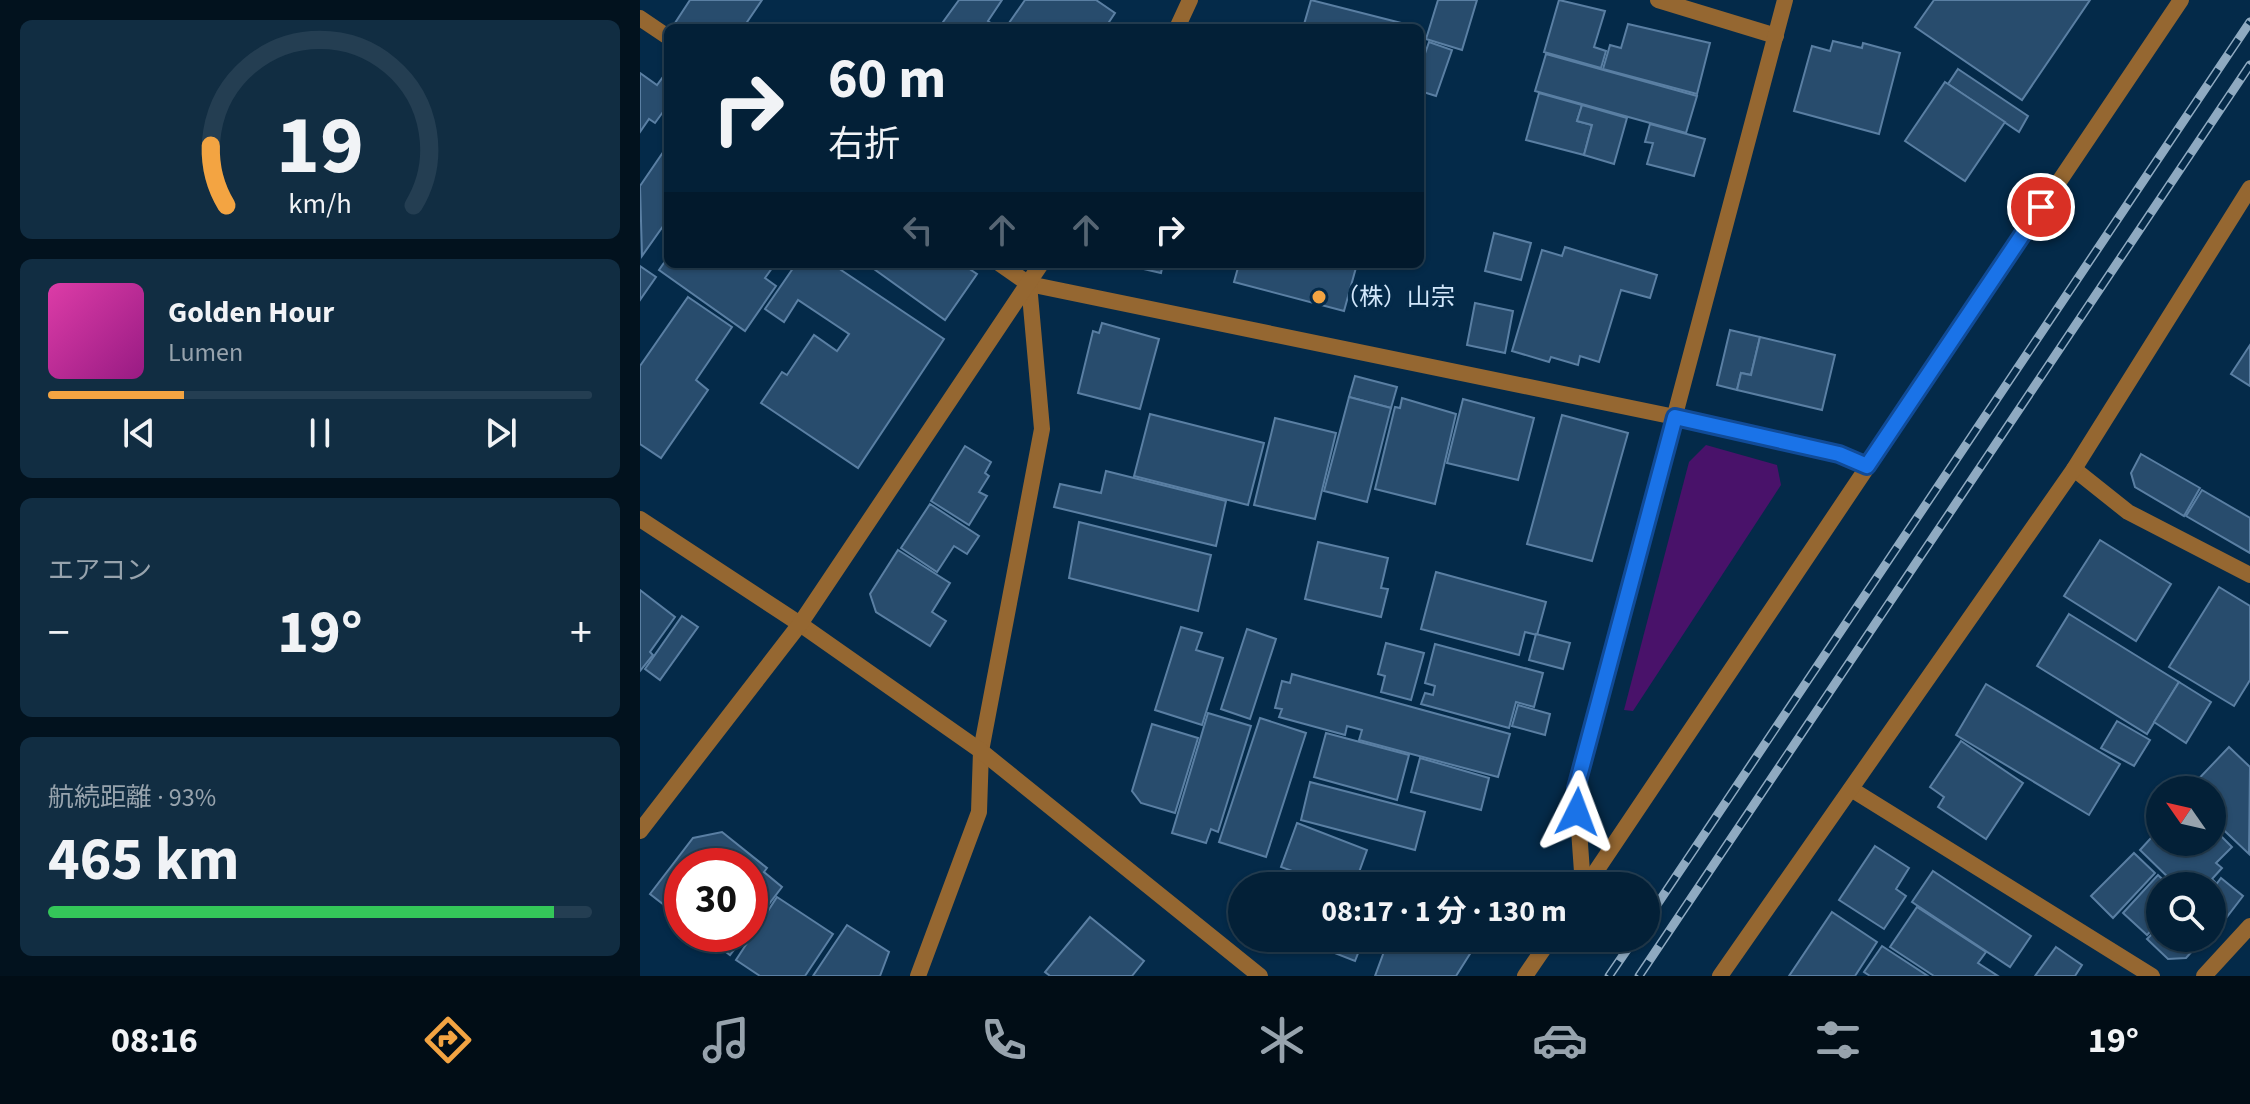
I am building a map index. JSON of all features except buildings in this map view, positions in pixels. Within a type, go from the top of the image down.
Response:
[{"type":"street","points":[[1179,24],[1190,0]]},
{"type":"street","points":[[1658,0],[1776,36]]},
{"type":"street","points":[[1584,872],[1576,788],[1785,0]]},
{"type":"street","points":[[1594,872],[2181,0]]},
{"type":"street","points":[[640,18],[664,34]]},
{"type":"street","points":[[1720,976],[2074,469],[2250,188]]},
{"type":"street","points":[[1006,268],[1029,284],[1675,417],[1839,454],[1867,466]]},
{"type":"street","points":[[640,831],[800,624],[1039,268]]},
{"type":"street","points":[[918,976],[979,812],[981,751],[1042,429],[1029,284]]},
{"type":"street","points":[[2074,469],[2128,512],[2250,575]]},
{"type":"street","points":[[640,519],[800,624],[981,751],[1260,976]]},
{"type":"street","points":[[1851,789],[2152,976]]},
{"type":"street","points":[[2204,976],[2250,926]]},
{"type":"street","points":[[1525,976],[1541,952]]},
{"type":"shaded area","points":[[1706,445],[1777,465],[1781,485],[1633,711],[1624,710],[1689,462]]},
{"type":"railway","points":[[1660,900],[2250,22]]},
{"type":"railway","points":[[1639,976],[2250,65]]},
{"type":"railway","points":[[1609,976],[1625,952]]},
{"type":"place","name":"（株）山宗","points":[[1319,297]]},
{"type":"route","points":[[1577,812],[1576,788],[1675,417],[1839,454],[1867,466],[2041,207]]}]
